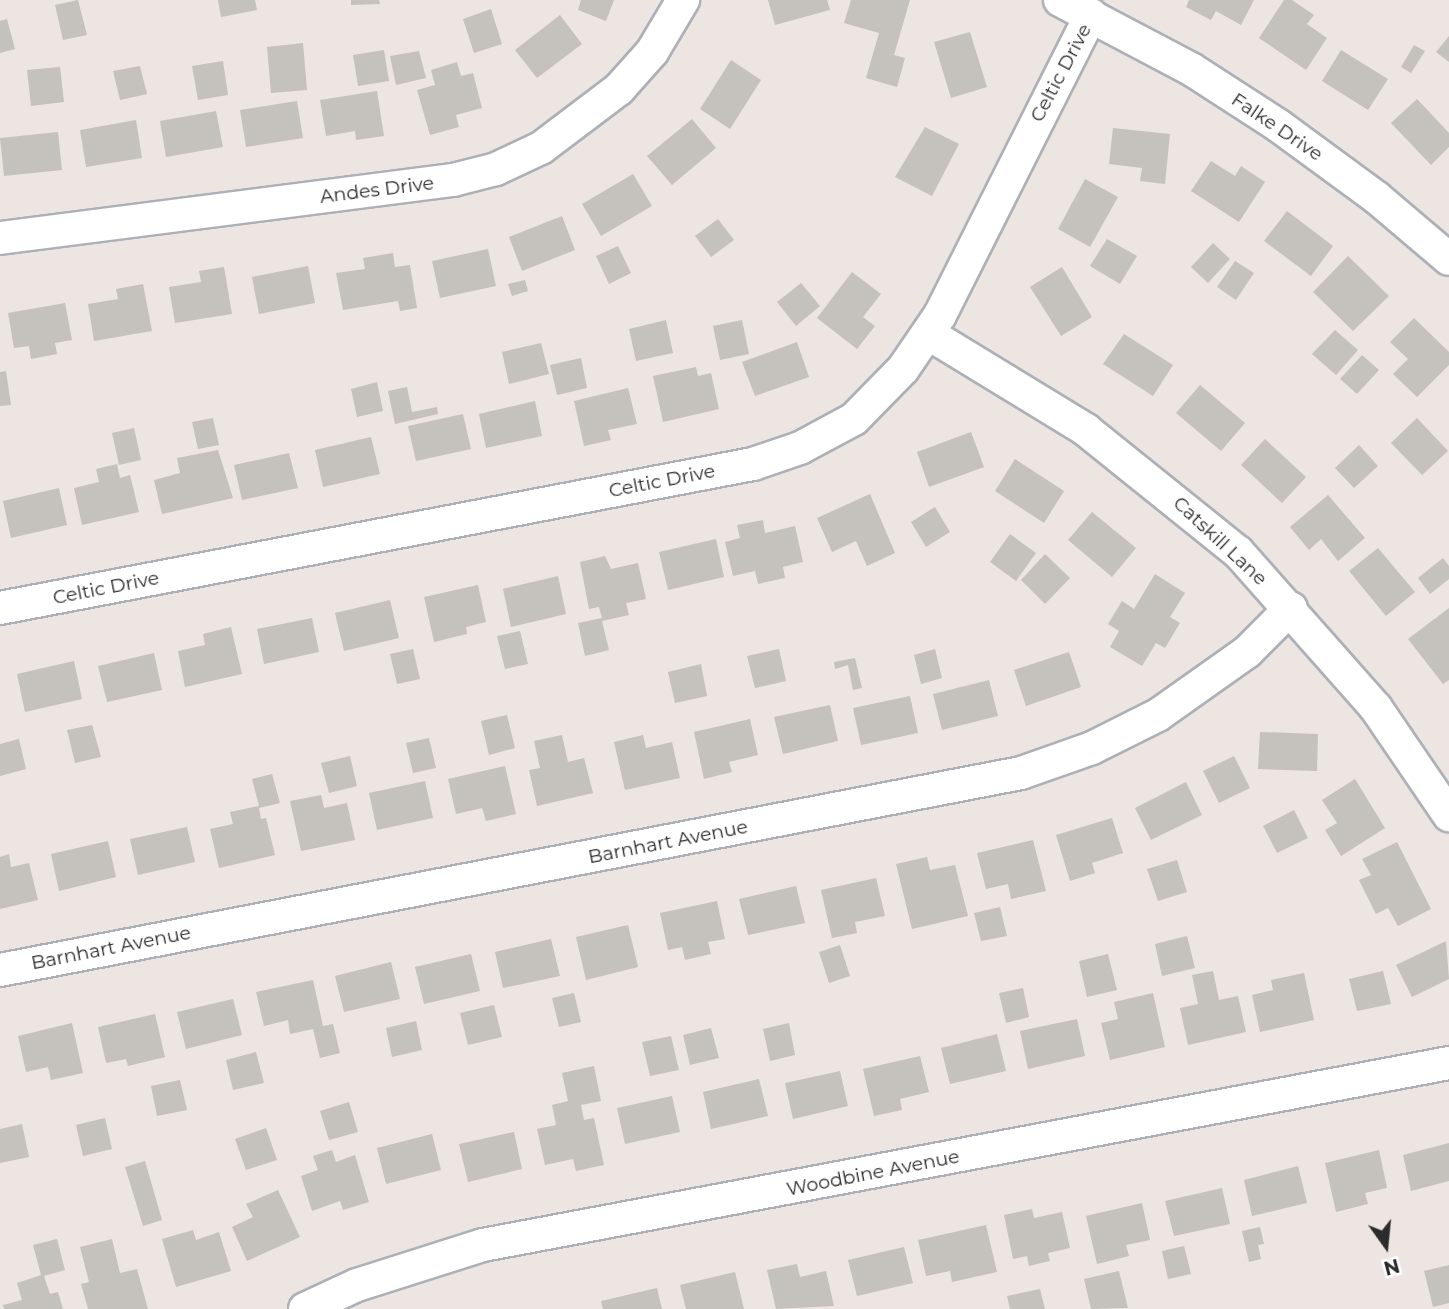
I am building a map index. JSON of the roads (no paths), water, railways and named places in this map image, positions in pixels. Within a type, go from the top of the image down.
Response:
[{"type":"street","name":"Andes Drive","points":[[0,238],[453,180],[496,169],[541,148],[619,89],[652,52],[683,0]]},
{"type":"street","name":"Falke Drive","points":[[1060,0],[1191,69],[1279,126],[1377,198],[1449,259]]},
{"type":"street","name":"Celtic Drive","points":[[0,608],[752,464],[800,448],[854,419],[903,369],[929,334],[1091,15]]},
{"type":"street","name":"Catskill Lane","points":[[929,334],[1086,430],[1160,486],[1238,552],[1291,608],[1405,745],[1449,815]]},
{"type":"street","name":"Barnhart Avenue","points":[[0,970],[1021,773],[1092,748],[1158,715],[1236,661],[1291,608]]},
{"type":"street","name":"Woodbine Avenue","points":[[305,1309],[392,1272],[483,1245],[1449,1063]]}]
